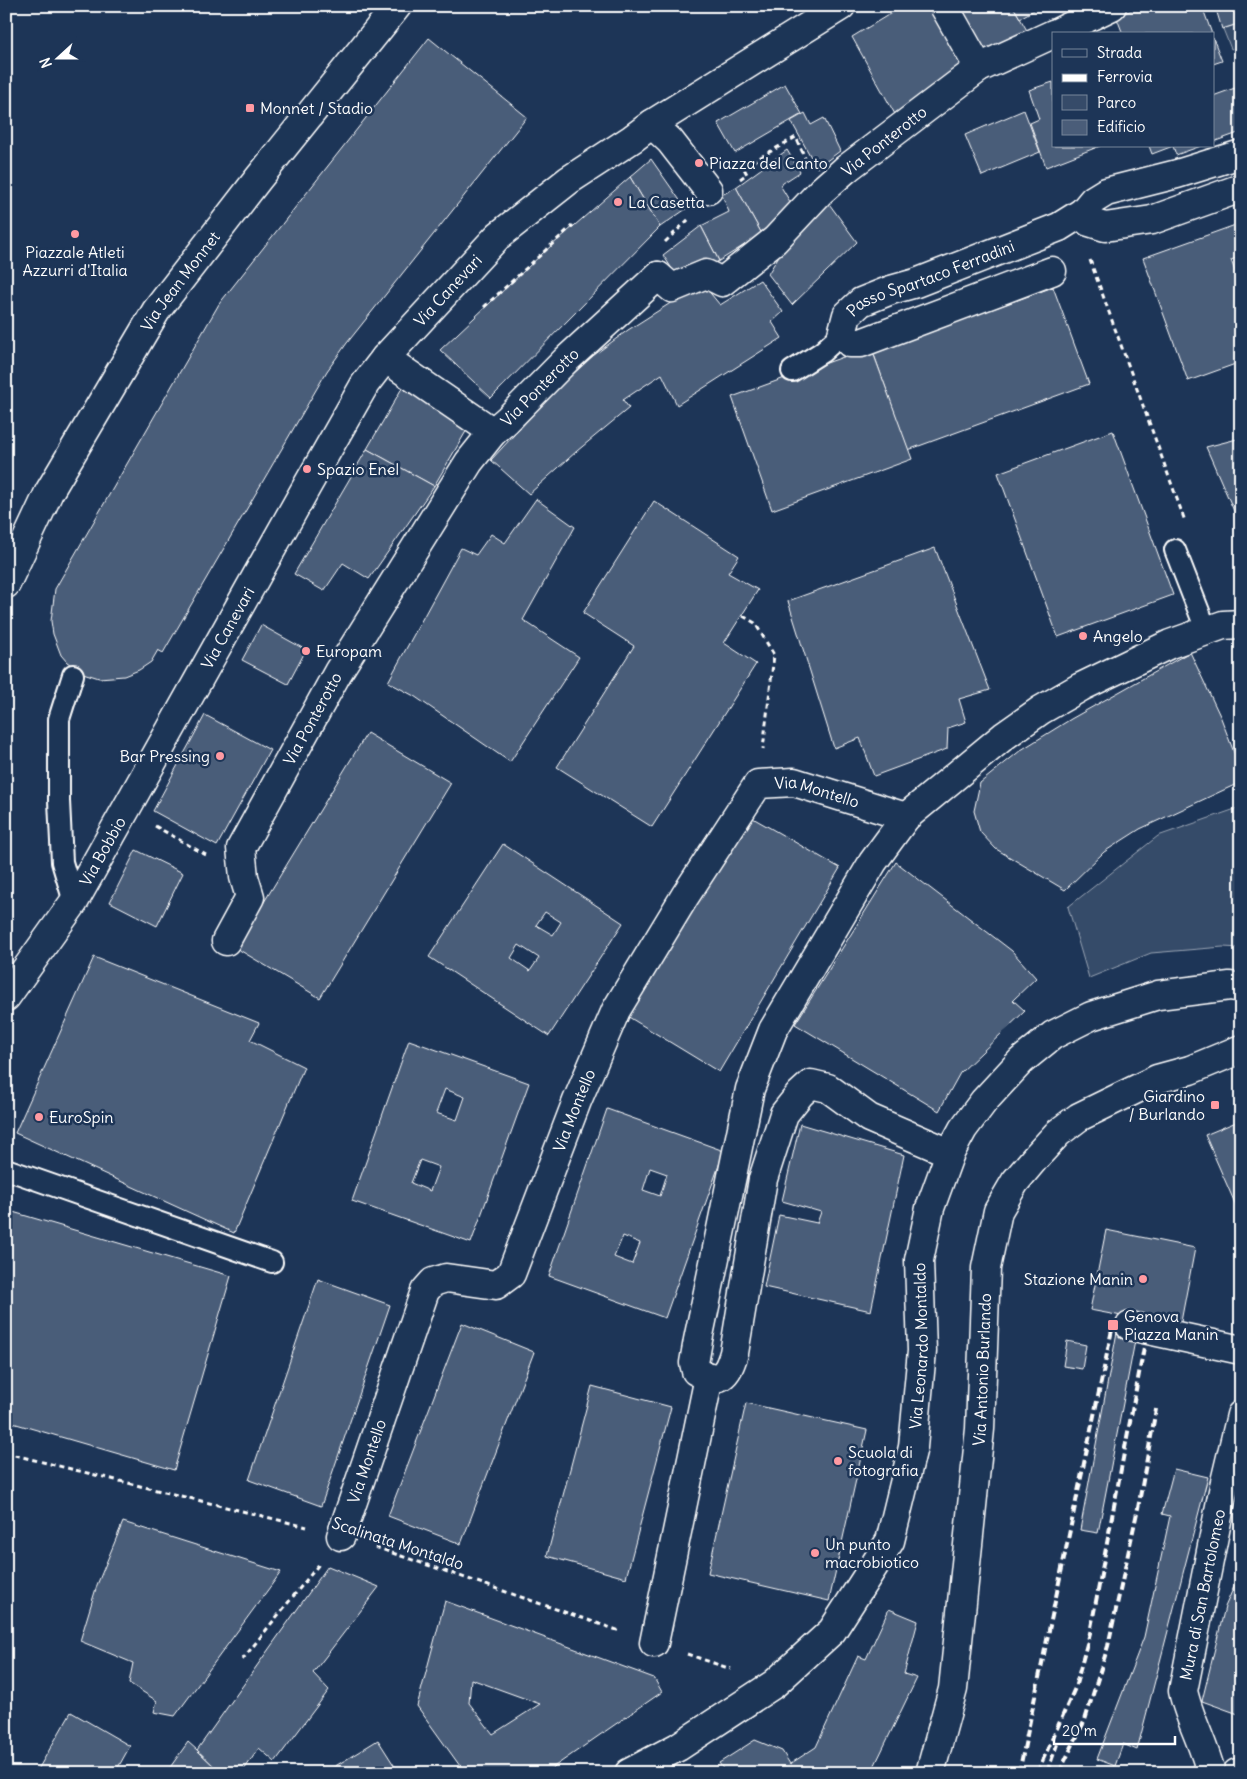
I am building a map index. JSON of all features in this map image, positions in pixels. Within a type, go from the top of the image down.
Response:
[{"type":"street","name":"Via Jean Monnet","points":[[6,584],[48,492],[156,311],[258,179],[397,6]]},
{"type":"street","name":"Via Canevari","points":[[187,697],[360,393],[385,358],[498,236],[569,180],[652,124],[840,6]]},
{"type":"street","points":[[944,6],[979,68]]},
{"type":"street","name":"Via Ponterotto","points":[[1057,32],[1112,6]]},
{"type":"street","name":"Via Ponterotto","points":[[226,940],[250,896],[244,877],[241,848],[338,672],[469,462],[493,432],[566,360],[658,276],[672,288],[706,274],[722,282],[775,240],[846,169],[979,68],[1052,34]]},
{"type":"street","points":[[652,124],[670,141],[708,190]]},
{"type":"street","name":"Passo Spartaco Ferradini","points":[[1052,271],[861,343],[850,344],[842,334],[847,315],[861,302],[891,290],[916,283],[1086,217],[1093,200],[1106,192],[1177,174],[1241,154]]},
{"type":"street","points":[[1086,217],[1105,227],[1152,220],[1241,188]]},
{"type":"street","points":[[385,358],[493,432]]},
{"type":"street","points":[[950,1153],[869,1118],[828,1088],[811,1084],[784,1114],[763,1179],[730,1369],[720,1377],[709,1377],[696,1371],[694,1363],[698,1340],[750,1089],[773,1030],[873,862],[906,818],[1004,736],[1041,710],[1081,687],[1170,644],[1223,625],[1241,624]]},
{"type":"street","name":"Via Bobbio","points":[[6,997],[18,967],[74,902],[187,697]]},
{"type":"street","name":"Via Montello","points":[[341,1536],[425,1291],[433,1282],[446,1278],[496,1285],[511,1274],[577,1101],[616,1010],[685,896],[758,784],[794,782],[906,818]]},
{"type":"street","name":"Via Leonardo Montaldo","points":[[629,1773],[678,1747],[774,1684],[832,1631],[890,1541],[913,1447],[922,1351],[919,1260],[930,1208],[950,1153],[963,1129],[984,1101],[1021,1061],[1053,1035],[1091,1016],[1158,995],[1237,987]]},
{"type":"street","points":[[1190,1070],[1241,1049]]},
{"type":"street","points":[[1190,1070],[1241,1070]]},
{"type":"street","name":"Via Antonio Burlando","points":[[930,1773],[954,1680],[980,1429],[986,1268],[998,1211],[1015,1182],[1036,1157],[1058,1133],[1079,1117],[1157,1079],[1190,1070]]},
{"type":"street","points":[[1130,1326],[1241,1350]]},
{"type":"street","points":[[654,1643],[709,1377]]},
{"type":"street","name":"Mura di San Bartolomeo","points":[[1211,1773],[1208,1760],[1187,1711],[1183,1691],[1224,1486],[1241,1415]]},
{"type":"street","points":[[1237,1773],[1241,1772]]},
{"type":"lane","points":[[792,371],[822,352],[842,334]]},
{"type":"lane","points":[[1175,550],[1207,632]]},
{"type":"lane","points":[[73,674],[59,719],[59,801],[62,862],[74,902]]},
{"type":"lane","points":[[6,1169],[272,1262]]},
{"type":"path","points":[[1086,217],[1085,236],[1087,251],[1186,522]]},
{"type":"path","points":[[483,307],[579,220]]},
{"type":"path","points":[[743,616],[755,622],[774,654],[758,784]]},
{"type":"path","points":[[126,809],[244,877]]},
{"type":"path","name":"Scalinata Montaldo","points":[[6,1453],[341,1536],[774,1684]]},
{"type":"path","points":[[242,1660],[341,1536]]},
{"type":"green space","points":[[1241,23],[1241,45],[1231,49],[1223,29]]},
{"type":"green space","points":[[1241,807],[1241,948],[1223,947],[1151,953],[1089,978],[1068,907],[1158,836]]},
{"type":"building","points":[[903,6],[931,6],[968,70],[896,116],[852,37]]},
{"type":"building","points":[[952,6],[1013,6],[1029,34],[990,55],[974,48]]},
{"type":"building","points":[[1013,6],[1041,6],[1020,18]]},
{"type":"building","points":[[1143,6],[1202,6],[1211,32],[1122,32],[1116,16]]},
{"type":"building","points":[[1215,6],[1241,6],[1241,23],[1222,29]]},
{"type":"building","points":[[429,38],[527,117],[347,343],[327,371],[163,653],[158,650],[151,662],[139,670],[124,676],[99,678],[83,673],[67,662],[61,655],[53,634],[51,621],[55,589],[219,304]]},
{"type":"building","points":[[1214,41],[1222,61],[1214,64]]},
{"type":"building","points":[[1052,82],[1052,148],[1095,148],[1046,167],[1030,123],[1039,119],[1029,90]]},
{"type":"building","points":[[785,84],[802,114],[735,153],[718,123]]},
{"type":"building","points":[[1235,88],[1241,104],[1241,132],[1214,142],[1214,96]]},
{"type":"building","points":[[1024,110],[1040,152],[982,176],[965,135]]},
{"type":"building","points":[[805,113],[811,125],[824,118],[840,151],[817,168],[791,121]]},
{"type":"building","points":[[1150,148],[1168,148],[1152,154]]},
{"type":"building","points":[[1174,148],[1195,148],[1176,155]]},
{"type":"building","points":[[787,150],[800,172],[780,185],[795,210],[762,234],[736,187]]},
{"type":"building","points":[[651,159],[686,209],[660,227],[630,177]]},
{"type":"building","points":[[630,177],[660,227],[491,398],[440,350],[543,253]]},
{"type":"building","points":[[736,187],[762,234],[719,261],[701,226],[729,212],[722,195]]},
{"type":"building","points":[[827,201],[857,242],[792,305],[768,274],[789,239]]},
{"type":"building","points":[[1241,223],[1241,256],[1231,260],[1241,288],[1241,362],[1188,381],[1143,258]]},
{"type":"building","points":[[701,226],[719,261],[680,281],[663,255]]},
{"type":"building","points":[[760,280],[783,312],[772,322],[782,338],[677,405],[662,374],[623,400],[629,408],[529,494],[491,460],[548,398],[590,358],[628,330],[702,283],[720,305]]},
{"type":"building","points":[[1053,287],[1089,384],[908,450],[873,352]]},
{"type":"building","points":[[871,347],[912,459],[772,510],[732,397]]},
{"type":"building","points":[[402,388],[468,428],[434,486],[367,449]]},
{"type":"building","points":[[1113,431],[1173,595],[1058,637],[998,473]]},
{"type":"building","points":[[1241,438],[1241,527],[1206,447]]},
{"type":"building","points":[[367,449],[434,486],[369,579],[343,563],[324,591],[294,574]]},
{"type":"building","points":[[536,499],[575,527],[523,620],[579,657],[510,762],[414,696],[388,682],[461,548],[476,555],[491,534],[505,543]]},
{"type":"building","points":[[654,501],[739,556],[728,573],[758,590],[724,643],[756,664],[652,827],[557,767],[634,646],[583,613]]},
{"type":"building","points":[[935,548],[990,690],[959,699],[966,722],[948,728],[947,749],[874,776],[860,738],[834,748],[788,601]]},
{"type":"building","points":[[261,625],[306,650],[288,684],[242,660]]},
{"type":"building","points":[[1190,652],[1221,718],[1241,771],[1241,782],[1140,829],[1104,852],[1065,890],[996,849],[980,832],[974,811],[980,783],[1021,750],[1071,719]]},
{"type":"building","points":[[205,715],[270,750],[217,846],[153,811]]},
{"type":"building","points":[[367,733],[451,783],[320,998],[236,948]]},
{"type":"building","points":[[751,817],[840,868],[719,1072],[627,1016]]},
{"type":"building","points":[[503,844],[623,923],[549,1036],[429,957]],"holes":[[[545,912],[561,922],[553,935],[536,925]],[[519,945],[539,958],[530,971],[511,958]]]},
{"type":"building","points":[[136,850],[183,873],[157,926],[110,902]]},
{"type":"building","points":[[896,862],[1012,951],[1036,978],[1013,1000],[1025,1011],[960,1073],[939,1111],[795,1024]]},
{"type":"building","points":[[94,957],[259,1023],[250,1040],[304,1067],[234,1233],[15,1133]]},
{"type":"building","points":[[409,1040],[529,1083],[471,1243],[352,1201]],"holes":[[[445,1089],[465,1097],[457,1120],[436,1113]],[[420,1160],[439,1167],[430,1191],[411,1183]]]},
{"type":"building","points":[[607,1109],[724,1151],[665,1318],[549,1276]],"holes":[[[650,1168],[667,1174],[660,1196],[643,1190]],[[623,1236],[640,1243],[632,1264],[614,1257]]]},
{"type":"building","points":[[1241,1120],[1241,1211],[1238,1210],[1205,1135]]},
{"type":"building","points":[[800,1124],[904,1155],[871,1311],[764,1287],[779,1215],[817,1223],[821,1212],[782,1201]]},
{"type":"building","points":[[6,1210],[231,1276],[174,1470],[6,1421]]},
{"type":"building","name":"Stazione Manin","points":[[1106,1230],[1195,1248],[1180,1327],[1090,1310]]},
{"type":"building","points":[[318,1279],[390,1305],[321,1506],[249,1480]]},
{"type":"building","points":[[1120,1316],[1139,1320],[1098,1533],[1080,1530]]},
{"type":"building","points":[[462,1323],[534,1352],[461,1544],[388,1516]]},
{"type":"building","points":[[1067,1341],[1086,1345],[1082,1369],[1063,1366]]},
{"type":"building","points":[[592,1386],[671,1407],[626,1578],[547,1556]]},
{"type":"building","points":[[746,1403],[867,1430],[829,1601],[708,1573]]},
{"type":"building","points":[[1174,1469],[1208,1477],[1137,1750],[1123,1744],[1115,1766],[1097,1759],[1144,1637],[1170,1516],[1162,1514]]},
{"type":"building","points":[[123,1522],[281,1572],[175,1716],[154,1712],[157,1701],[129,1683],[133,1663],[80,1641],[97,1585]]},
{"type":"building","points":[[328,1566],[379,1587],[313,1673],[329,1690],[275,1762],[259,1748],[242,1773],[221,1773],[197,1750]]},
{"type":"building","points":[[1241,1571],[1241,1715],[1202,1701],[1225,1607]]},
{"type":"building","points":[[445,1601],[654,1678],[662,1692],[545,1773],[465,1773],[417,1706]],"holes":[[[471,1679],[540,1704],[493,1734],[469,1703]]]},
{"type":"building","points":[[889,1609],[918,1621],[904,1674],[917,1678],[871,1773],[726,1773],[719,1763],[755,1740],[782,1751],[790,1764],[816,1747],[858,1656],[866,1659]]},
{"type":"building","points":[[71,1712],[130,1746],[115,1773],[36,1773]]},
{"type":"building","points":[[378,1740],[399,1773],[324,1773]]},
{"type":"building","points":[[188,1742],[197,1750],[221,1773],[166,1773]]},
{"type":"railway","points":[[1019,1773],[1113,1325]]},
{"type":"railway","points":[[1037,1773],[1075,1688],[1090,1633],[1145,1342]]},
{"type":"railway","points":[[1059,1773],[1085,1720],[1108,1646],[1138,1508],[1156,1409]]},
{"type":"railway","points":[[1047,1773],[1057,1744]]},
{"type":"place","name":"Monnet / Stadio","points":[[250,108]]},
{"type":"place","name":"Piazza del Canto","points":[[699,163]]},
{"type":"place","name":"La Casetta","points":[[618,202]]},
{"type":"place","name":"Piazzale Atleti Azzurri d'Italia","points":[[75,234]]},
{"type":"place","name":"Spazio Enel","points":[[307,469]]},
{"type":"place","name":"Angelo","points":[[1083,636]]},
{"type":"place","name":"Europam","points":[[306,651]]},
{"type":"place","name":"Bar Pressing","points":[[220,756]]},
{"type":"place","name":"Giardino / Burlando","points":[[1215,1105]]},
{"type":"place","name":"EuroSpin","points":[[39,1117]]},
{"type":"place","name":"Stazione Manin","points":[[1143,1279]]},
{"type":"place","name":"Genova Piazza Manin","points":[[1113,1325]]},
{"type":"place","name":"Scuola di fotografia","points":[[838,1461]]},
{"type":"place","name":"Un punto macrobiotico","points":[[815,1553]]}]
